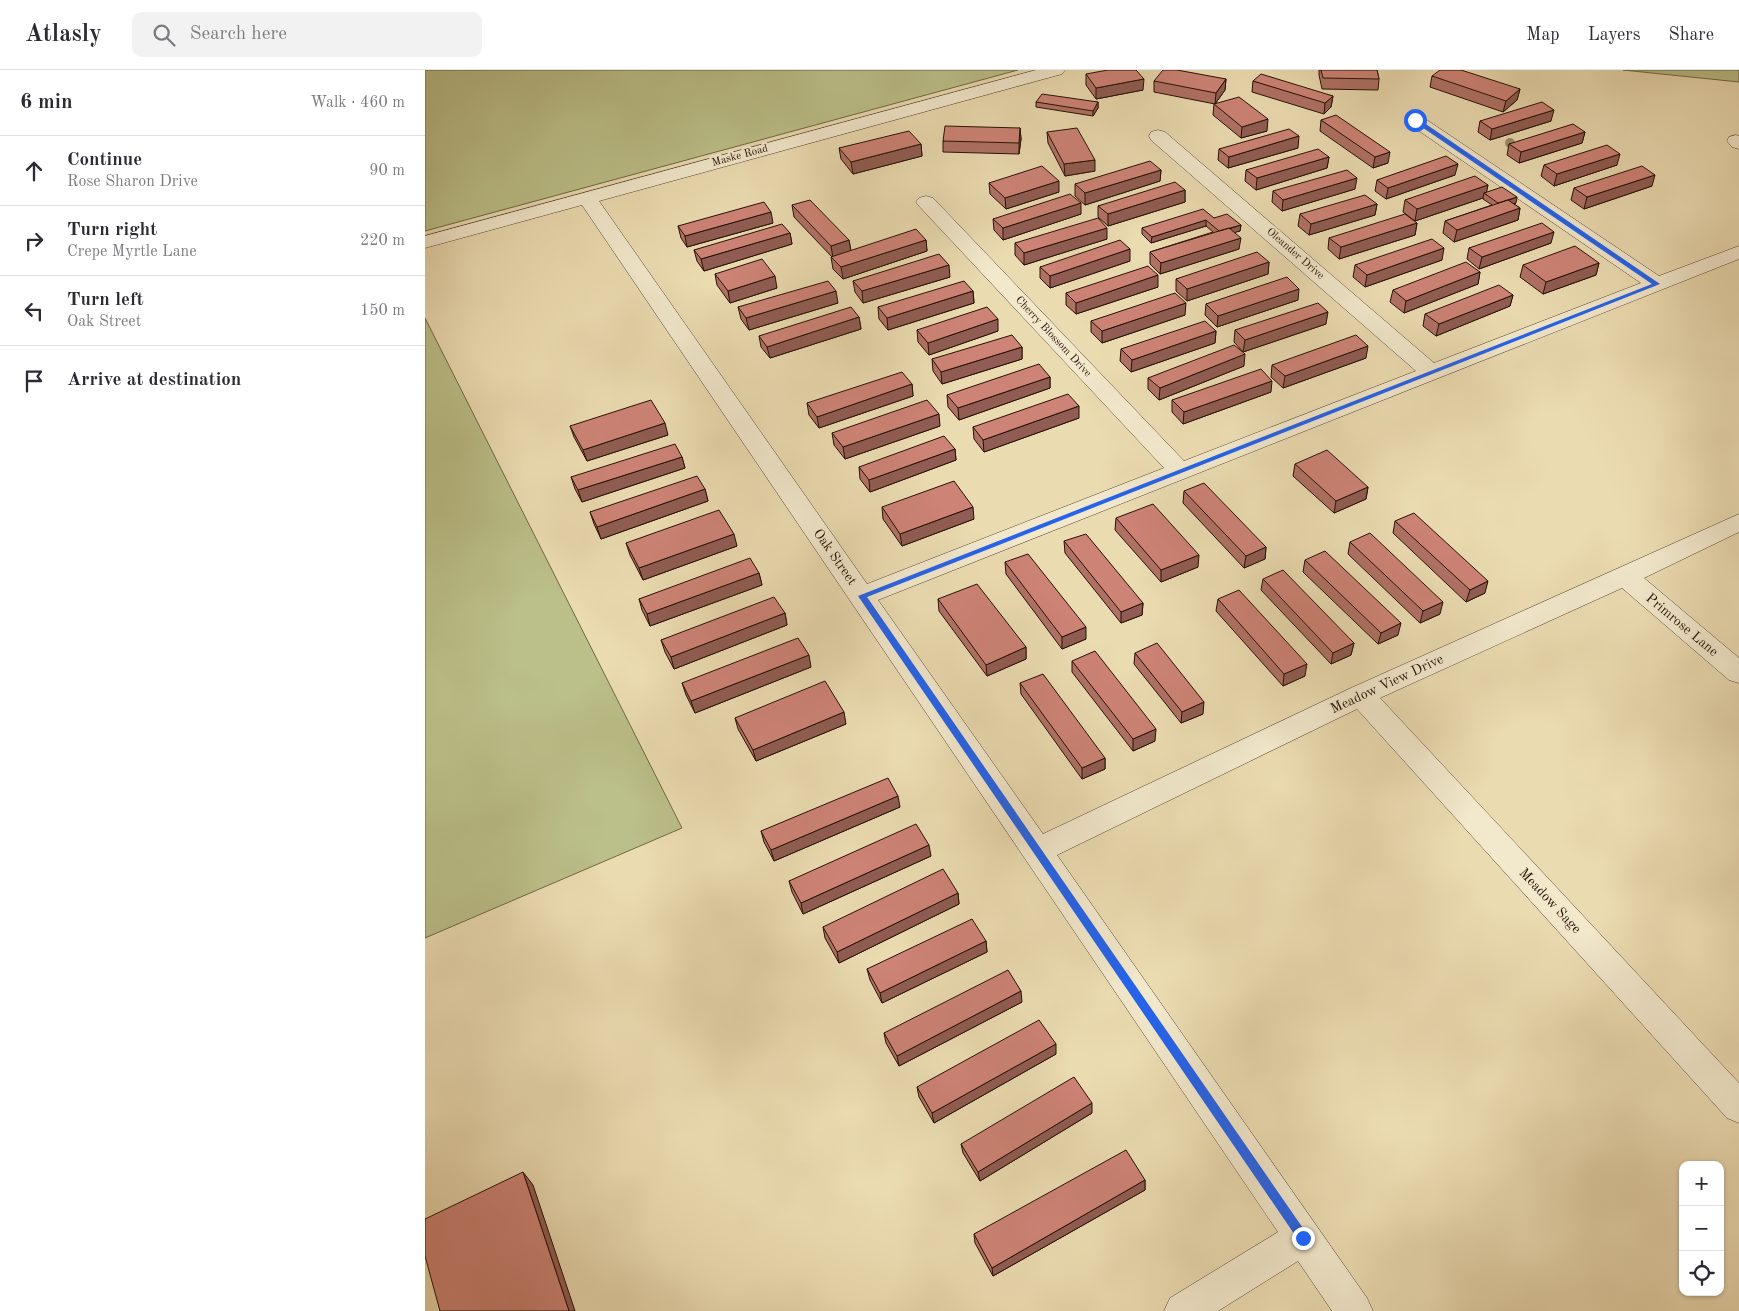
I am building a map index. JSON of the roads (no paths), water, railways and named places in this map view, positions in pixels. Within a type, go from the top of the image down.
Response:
[{"type":"street","name":"Maske Road","points":[[425,242],[1056,70]]},
{"type":"street","points":[[1415,120],[1657,284]]},
{"type":"street","name":"Oleander Drive","points":[[1158,136],[1432,372]]},
{"type":"street","name":"Oak Street","points":[[587,198],[1354,1311]]},
{"type":"street","name":"Cherry Blossom Drive","points":[[926,202],[1180,471]]},
{"type":"street","points":[[862,596],[1739,252]]},
{"type":"street","name":"Meadow View Drive","points":[[1037,851],[1361,695],[1625,576],[1739,522]]},
{"type":"street","name":"Primrose Lane","points":[[1625,576],[1739,673]]},
{"type":"street","name":"Meadow Sage","points":[[1361,695],[1739,1107]]},
{"type":"street","points":[[1183,1311],[1303,1238]]}]
